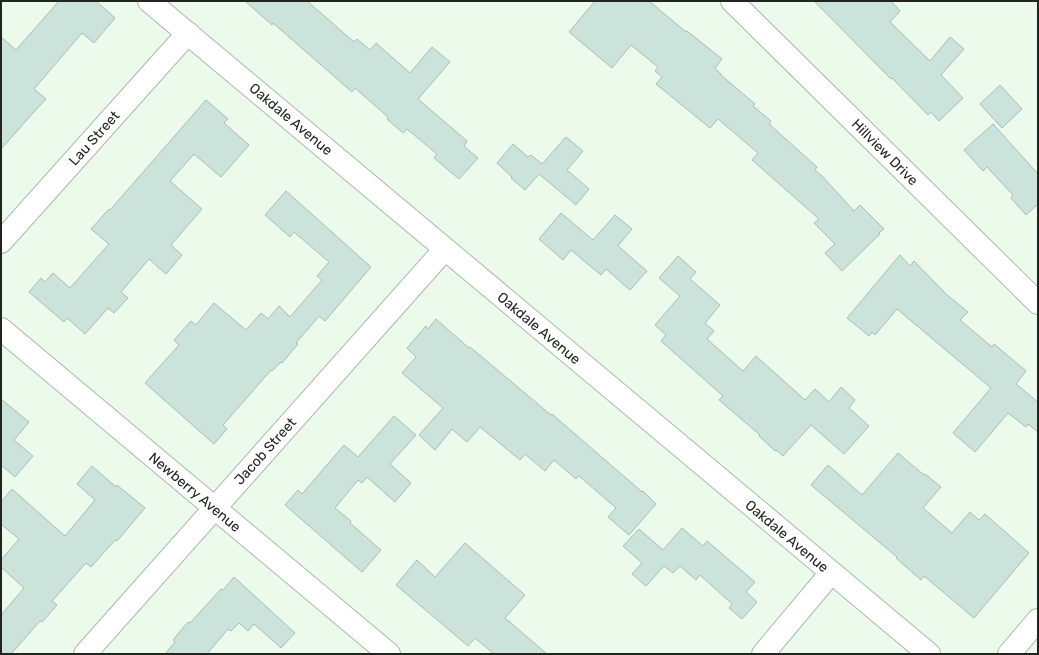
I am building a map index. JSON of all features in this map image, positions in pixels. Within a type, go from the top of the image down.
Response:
[{"type":"street","name":"Oakdale Avenue","points":[[149,1],[929,654]]},
{"type":"street","name":"Hillview Drive","points":[[732,1],[1038,303]]},
{"type":"street","name":"Lau Street","points":[[1,242],[188,33]]},
{"type":"street","name":"Jacob Street","points":[[85,654],[446,249]]},
{"type":"street","name":"Newberry Avenue","points":[[1,329],[389,654]]},
{"type":"street","points":[[763,654],[831,573]]},
{"type":"street","points":[[1009,654],[1038,620]]},
{"type":"building","points":[[59,1],[96,1],[115,18],[94,43],[82,33],[34,89],[46,99],[1,149],[1,37],[16,50]]},
{"type":"building","points":[[245,1],[307,1],[354,42],[357,39],[370,50],[376,43],[410,73],[432,47],[450,62],[418,99],[467,141],[464,146],[478,158],[459,179],[434,158],[437,154],[407,129],[403,133],[387,119],[388,117],[355,88],[352,92],[273,23],[272,25]]},
{"type":"building","points":[[595,1],[649,1],[686,32],[687,31],[722,59],[715,68],[721,75],[755,104],[753,106],[771,121],[769,124],[817,167],[815,170],[854,211],[860,205],[884,229],[879,233],[880,234],[842,271],[825,253],[835,244],[814,223],[819,219],[752,160],[758,153],[718,119],[710,128],[656,84],[662,77],[655,71],[658,67],[631,45],[612,68],[569,32]]},
{"type":"building","points":[[814,1],[891,1],[900,11],[890,22],[930,61],[950,37],[964,49],[941,75],[963,98],[939,121],[931,112],[928,115]]},
{"type":"building","points":[[1000,85],[1022,109],[1002,128],[980,104]]},
{"type":"building","points":[[206,100],[228,119],[224,123],[249,145],[221,177],[194,154],[170,181],[202,209],[171,245],[182,255],[166,274],[149,259],[121,292],[128,298],[114,313],[108,308],[85,334],[67,318],[64,322],[29,292],[41,278],[45,282],[53,273],[70,288],[109,244],[91,229],[109,209],[110,210]]},
{"type":"building","points":[[993,124],[1038,174],[1038,204],[1026,215],[1011,198],[1013,195],[987,167],[983,171],[964,150]]},
{"type":"building","points":[[566,137],[583,151],[567,170],[589,189],[576,205],[539,174],[525,190],[497,163],[513,144],[528,157],[531,155],[542,164]]},
{"type":"building","points":[[286,191],[371,267],[325,321],[319,316],[296,343],[298,344],[282,363],[281,362],[272,371],[271,370],[223,425],[227,429],[214,444],[145,383],[179,345],[174,340],[191,321],[196,325],[214,303],[246,330],[261,313],[268,319],[279,306],[290,317],[322,280],[317,276],[329,262],[294,232],[290,237],[265,215]]},
{"type":"building","points":[[561,213],[593,240],[615,215],[632,229],[618,246],[647,271],[630,290],[606,269],[601,275],[571,250],[563,260],[539,239]]},
{"type":"building","points":[[900,255],[910,266],[914,261],[946,294],[968,312],[960,320],[992,347],[994,344],[1026,371],[1016,384],[1038,402],[1038,432],[1028,424],[1026,427],[1008,413],[975,452],[953,433],[991,388],[897,309],[875,335],[872,332],[869,336],[847,318]]},
{"type":"building","points":[[678,256],[696,272],[690,279],[720,305],[705,323],[714,331],[707,339],[743,371],[756,356],[805,400],[815,389],[829,402],[841,387],[855,400],[849,408],[869,426],[844,454],[811,425],[783,456],[776,450],[775,451],[759,436],[760,435],[719,400],[723,396],[661,341],[666,335],[655,325],[680,296],[659,278]]},
{"type":"building","points":[[436,319],[469,348],[470,347],[551,415],[552,414],[642,492],[643,491],[656,504],[629,535],[608,517],[616,508],[579,476],[576,479],[554,460],[545,471],[525,454],[520,460],[480,427],[467,442],[452,429],[435,450],[419,435],[443,408],[402,373],[416,357],[407,348],[426,326],[428,329]]},
{"type":"building","points":[[1,399],[29,422],[14,440],[33,456],[15,477],[1,465]]},
{"type":"building","points":[[394,416],[416,435],[390,464],[411,483],[395,502],[367,477],[362,483],[358,480],[335,508],[381,550],[362,572],[285,505],[298,490],[302,494],[344,445],[358,457]]},
{"type":"building","points":[[898,453],[941,487],[923,508],[952,533],[970,512],[979,520],[985,514],[1029,553],[974,618],[924,576],[921,580],[896,558],[897,557],[811,485],[828,465],[862,495]]},
{"type":"building","points":[[92,466],[116,487],[117,485],[145,508],[117,541],[115,540],[91,567],[86,563],[52,601],[57,605],[42,622],[40,621],[11,654],[1,654],[1,615],[24,588],[1,567],[1,560],[19,539],[1,524],[1,502],[12,489],[65,536],[95,500],[77,484]]},
{"type":"building","points":[[682,528],[703,546],[707,541],[755,582],[746,592],[757,602],[742,619],[729,608],[732,604],[700,575],[696,580],[680,566],[673,573],[664,566],[646,586],[632,574],[642,563],[623,546],[639,529],[663,550]]},
{"type":"building","points":[[465,543],[525,595],[505,618],[547,654],[494,654],[475,638],[468,646],[396,585],[417,560],[435,577]]},
{"type":"building","points":[[234,577],[295,633],[281,648],[254,624],[248,631],[239,623],[231,631],[228,629],[207,654],[165,654],[175,642],[173,640],[188,622],[190,623]]}]
